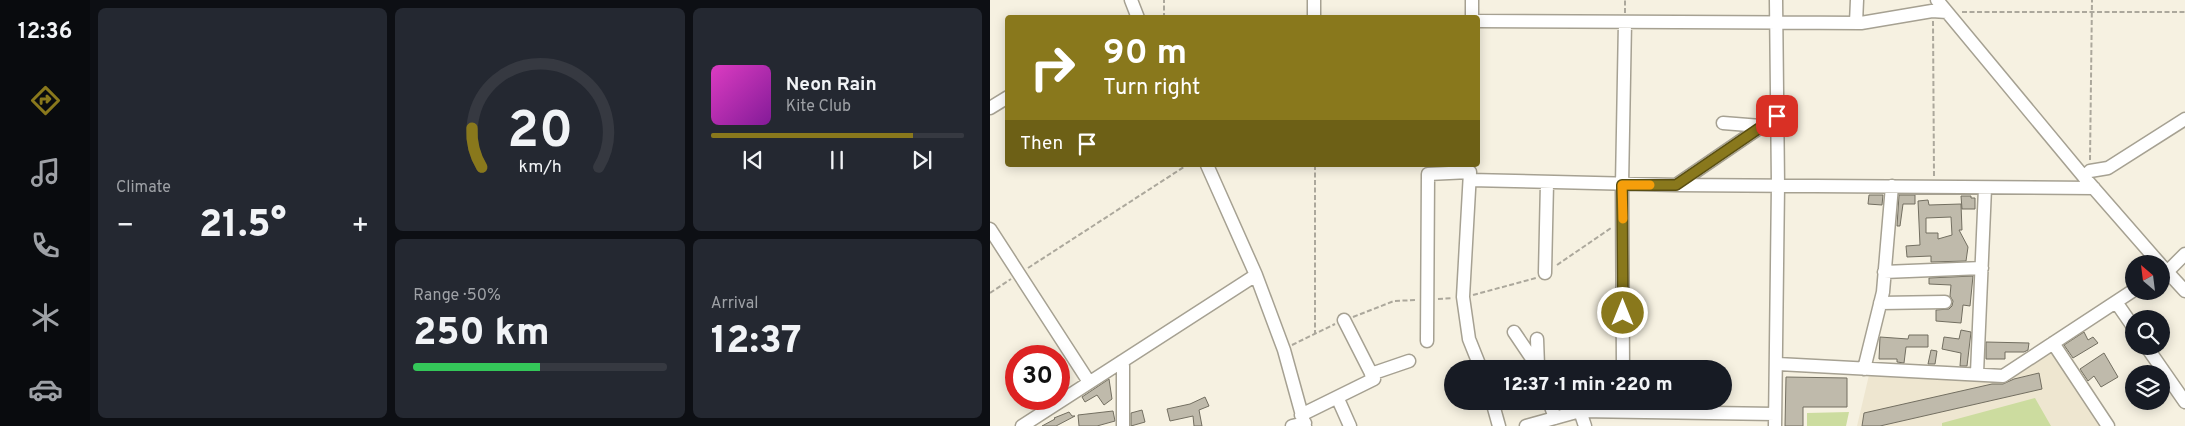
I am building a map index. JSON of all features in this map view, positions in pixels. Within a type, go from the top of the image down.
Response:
[{"type":"street","points":[[1131,0],[1137,15]]},
{"type":"street","points":[[1314,0],[1314,15]]},
{"type":"street","points":[[1472,0],[1472,15]]},
{"type":"street","points":[[1666,410],[1775,420],[1778,185],[1776,0]]},
{"type":"street","points":[[1856,23],[1857,0]]},
{"type":"street","points":[[1480,21],[1856,23],[1935,6],[1947,12],[2087,174],[2094,188],[2151,255]]},
{"type":"street","points":[[1623,360],[1622,185],[1625,22]]},
{"type":"street","points":[[990,108],[1005,99]]},
{"type":"street","points":[[1676,185],[1777,116]]},
{"type":"street","points":[[2087,174],[2108,168],[2185,119]]},
{"type":"street","points":[[1723,123],[1761,126]]},
{"type":"street","points":[[1209,167],[1256,275],[1284,350],[1304,421]]},
{"type":"street","points":[[1427,341],[1428,174],[1470,173],[1546,183],[1622,185],[2094,188]]},
{"type":"street","points":[[1470,173],[1463,297],[1469,338],[1477,360]]},
{"type":"street","points":[[1545,273],[1546,183]]},
{"type":"street","points":[[1864,369],[1880,303],[1892,186]]},
{"type":"street","points":[[1977,373],[1984,188]]},
{"type":"street","points":[[990,229],[1089,382]]},
{"type":"street","points":[[2170,263],[2185,254]]},
{"type":"street","points":[[1884,272],[1982,268]]},
{"type":"street","points":[[1022,426],[1256,275]]},
{"type":"street","points":[[2170,276],[2185,291]]},
{"type":"street","points":[[1776,364],[1977,373],[2003,376],[2125,296]]},
{"type":"street","points":[[1880,303],[1945,302]]},
{"type":"street","points":[[2116,302],[2125,315]]},
{"type":"street","points":[[1292,426],[1304,421],[1338,398],[1374,379],[1344,320]]},
{"type":"street","points":[[1514,332],[1534,360]]},
{"type":"street","points":[[1537,339],[1538,360]]},
{"type":"street","points":[[2053,343],[2108,426]]},
{"type":"street","points":[[2152,355],[2185,402]]},
{"type":"street","points":[[1371,374],[1409,361]]},
{"type":"street","points":[[1121,362],[1123,366],[1123,426]]},
{"type":"street","points":[[1338,398],[1350,426]]},
{"type":"street","points":[[1495,410],[1499,426]]},
{"type":"street","points":[[1552,410],[1555,418]]},
{"type":"street","points":[[1526,426],[1580,410],[1585,426]]},
{"type":"path","points":[[1164,0],[1164,15]]},
{"type":"path","points":[[2087,174],[2092,0]]},
{"type":"path","points":[[1934,186],[1935,6]]},
{"type":"path","points":[[1947,12],[2185,12]]},
{"type":"path","points":[[990,293],[1184,167]]},
{"type":"path","points":[[1314,167],[1315,334]]},
{"type":"path","points":[[1284,350],[1344,320],[1394,301],[1463,297]]},
{"type":"shaded area","points":[[2052,351],[2100,426],[1857,426],[1869,375],[2004,380]]},
{"type":"green space","points":[[2035,398],[2051,426],[1942,426],[1942,423]]},
{"type":"green space","points":[[1849,412],[1846,426],[1807,426],[1807,413]]},
{"type":"building","points":[[1869,195],[1883,195],[1882,205],[1868,204]]},
{"type":"building","points":[[1899,195],[1915,195],[1915,204],[1903,204],[1900,226],[1897,226]]},
{"type":"building","points":[[1961,196],[1975,198],[1975,209],[1962,209]]},
{"type":"building","points":[[1928,200],[1929,205],[1961,204],[1962,230],[1959,230],[1968,247],[1966,261],[1931,262],[1931,256],[1907,257],[1906,246],[1920,245],[1918,201]],"holes":[[[1951,217],[1952,235],[1938,239],[1938,233],[1926,233],[1926,218]]]},
{"type":"building","points":[[1973,276],[1970,306],[1963,305],[1961,323],[1936,321],[1936,310],[1949,309],[1952,306],[1953,301],[1950,296],[1951,285],[1929,284],[1929,278]]},
{"type":"building","points":[[1961,330],[1971,332],[1967,366],[1960,366],[1961,353],[1942,349],[1944,337],[1959,339]]},
{"type":"building","points":[[2084,332],[2088,340],[2093,337],[2098,343],[2073,358],[2064,345]]},
{"type":"building","points":[[1909,335],[1928,335],[1928,347],[1906,347],[1904,363],[1897,362],[1897,359],[1879,359],[1880,337],[1908,339]]},
{"type":"building","points":[[1986,342],[2029,343],[2028,350],[2024,352],[2005,352],[2005,359],[1986,359]]},
{"type":"building","points":[[1931,350],[1937,351],[1935,364],[1928,364]]},
{"type":"building","points":[[2104,353],[2118,377],[2101,387],[2094,376],[2088,381],[2080,369]]},
{"type":"building","points":[[2039,373],[2042,389],[1880,426],[1862,426],[1864,413],[1992,384],[2003,384],[2014,379]]},
{"type":"building","points":[[1786,377],[1847,378],[1847,407],[1803,407],[1803,426],[1785,426]]},
{"type":"building","points":[[1109,379],[1112,399],[1104,405],[1097,395],[1085,402],[1082,397]]},
{"type":"building","points":[[1205,397],[1209,406],[1199,410],[1202,426],[1194,426],[1193,416],[1170,421],[1167,409],[1190,404]]},
{"type":"building","points":[[1142,410],[1145,422],[1131,426],[1131,413]]},
{"type":"building","points":[[1113,411],[1115,421],[1097,426],[1079,426],[1078,415]]},
{"type":"building","points":[[1069,412],[1072,416],[1075,416],[1056,426],[1042,426],[1054,418]]},
{"type":"slow traffic","points":[[1623,219],[1622,185],[1650,185]]},
{"type":"route","points":[[1623,313],[1622,185],[1676,185],[1777,116]]}]
